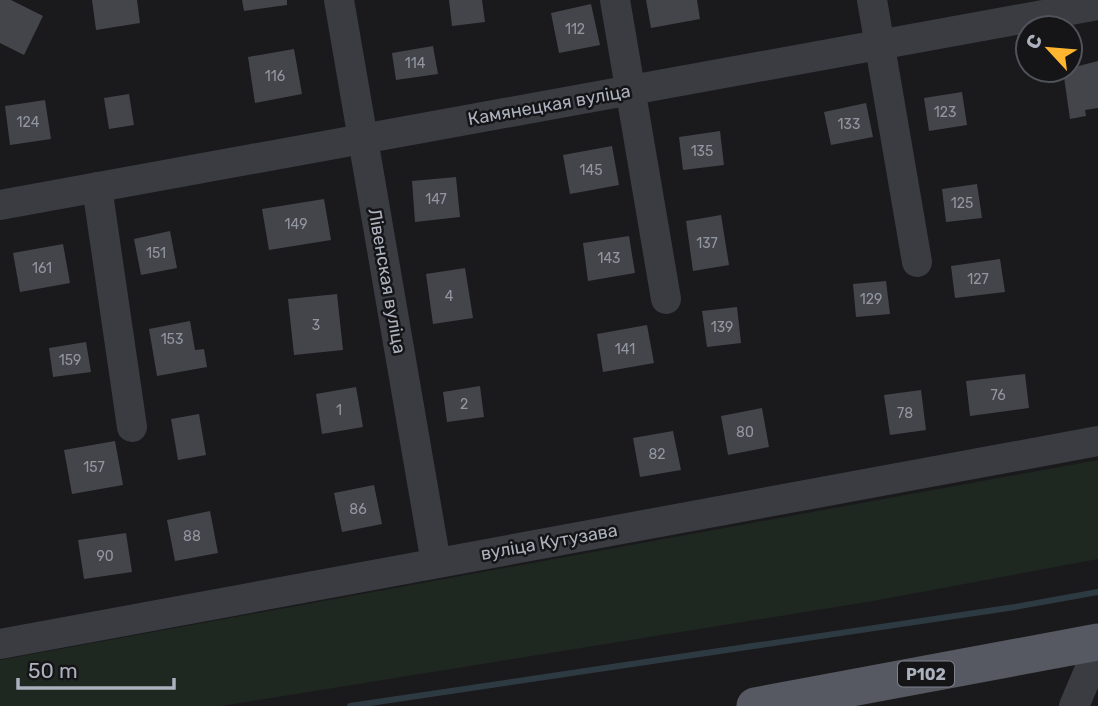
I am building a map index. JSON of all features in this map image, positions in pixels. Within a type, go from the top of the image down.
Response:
[{"type":"main road","name":"Р102","points":[[755,706],[1094,643]]},
{"type":"street","name":"Лівенская вуліца","points":[[339,0],[436,563]]},
{"type":"street","points":[[615,0],[666,299]]},
{"type":"street","points":[[872,0],[917,262]]},
{"type":"street","name":"Камянецкая вуліца","points":[[0,205],[1098,5]]},
{"type":"street","points":[[97,187],[132,427]]},
{"type":"street","name":"вуліца Кутузава","points":[[0,644],[1098,441]]},
{"type":"street","points":[[1074,706],[1091,666],[1094,643]]},
{"type":"shaded area","points":[[1098,460],[1098,559],[873,601],[221,706],[0,706],[0,660]]},
{"type":"building","points":[[0,0],[11,0],[43,16],[24,55],[0,43]]},
{"type":"building","points":[[92,0],[137,0],[140,23],[96,30]]},
{"type":"building","points":[[242,0],[287,0],[287,5],[244,11]]},
{"type":"building","points":[[449,0],[482,0],[485,22],[452,26]]},
{"type":"building","points":[[646,0],[697,0],[700,19],[651,28]]},
{"type":"building","points":[[591,4],[600,45],[559,53],[551,13]]},
{"type":"building","points":[[433,46],[438,74],[396,80],[392,53]]},
{"type":"building","points":[[294,49],[302,94],[255,103],[248,57]]},
{"type":"building","points":[[1098,61],[1098,108],[1085,110],[1086,116],[1070,119],[1065,84],[1084,84],[1084,65]]},
{"type":"building","points":[[962,92],[967,125],[929,131],[924,98]]},
{"type":"building","points":[[129,94],[134,125],[109,129],[104,98]]},
{"type":"building","points":[[45,100],[51,139],[10,145],[5,106]]},
{"type":"building","points":[[866,103],[873,137],[831,145],[824,112]]},
{"type":"building","points":[[720,131],[724,165],[683,170],[679,137]]},
{"type":"building","points":[[612,146],[619,185],[570,194],[563,155]]},
{"type":"building","points":[[456,177],[460,217],[415,222],[412,181]]},
{"type":"building","points":[[977,184],[982,218],[946,222],[942,189]]},
{"type":"building","points":[[324,199],[331,240],[269,250],[262,209]]},
{"type":"building","points":[[721,215],[729,265],[693,271],[686,221]]},
{"type":"building","points":[[170,231],[177,268],[141,275],[134,239]]},
{"type":"building","points":[[629,236],[635,273],[588,281],[583,243]]},
{"type":"building","points":[[63,244],[70,283],[20,292],[13,253]]},
{"type":"building","points":[[1000,259],[1005,292],[955,298],[951,266]]},
{"type":"building","points":[[465,268],[473,318],[433,324],[426,274]]},
{"type":"building","points":[[886,281],[890,314],[856,317],[853,284]]},
{"type":"building","points":[[337,294],[343,350],[294,355],[288,299]]},
{"type":"building","points":[[737,307],[741,343],[707,347],[702,311]]},
{"type":"building","points":[[190,321],[195,350],[204,349],[207,367],[157,376],[149,329]]},
{"type":"building","points":[[647,325],[654,363],[603,372],[597,334]]},
{"type":"building","points":[[86,342],[91,372],[53,377],[49,348]]},
{"type":"building","points":[[1025,374],[1029,408],[970,416],[966,381]]},
{"type":"building","points":[[480,386],[484,417],[447,422],[443,392]]},
{"type":"building","points":[[356,387],[363,427],[322,434],[316,394]]},
{"type":"building","points":[[921,390],[926,430],[890,435],[884,395]]},
{"type":"building","points":[[762,408],[769,447],[728,455],[721,416]]},
{"type":"building","points":[[199,414],[206,455],[178,460],[171,419]]},
{"type":"building","points":[[673,431],[681,470],[640,477],[633,438]]},
{"type":"building","points":[[115,441],[123,485],[72,494],[64,450]]},
{"type":"building","points":[[374,485],[382,524],[342,532],[334,493]]},
{"type":"building","points":[[210,511],[218,553],[175,561],[167,520]]},
{"type":"building","points":[[126,533],[132,572],[84,579],[78,540]]},
{"type":"waterway","points":[[350,706],[1015,607],[1098,592]]}]
